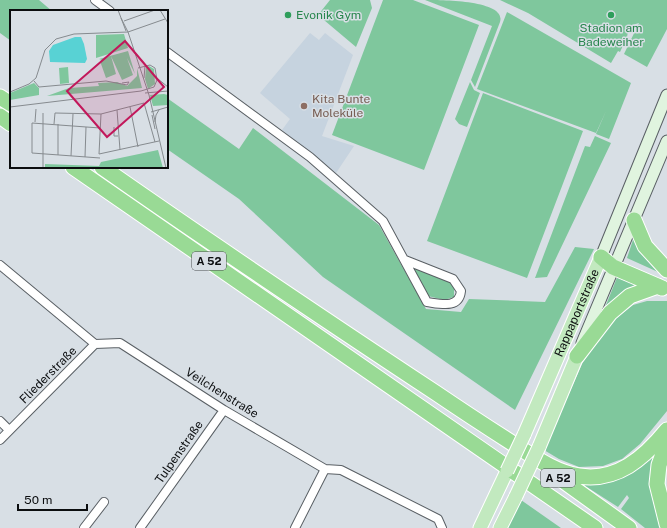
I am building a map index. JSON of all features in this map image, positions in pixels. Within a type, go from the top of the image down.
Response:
[{"type":"highway","points":[[0,97],[10,103]]},
{"type":"highway","points":[[0,116],[10,123]]},
{"type":"highway","name":"A 52","points":[[74,168],[595,528]]},
{"type":"highway","name":"A 52","points":[[103,168],[242,264],[488,428],[629,528]]},
{"type":"highway","points":[[634,220],[645,246],[667,270]]},
{"type":"highway","points":[[601,257],[664,285]]},
{"type":"highway","points":[[577,356],[610,313],[630,296],[664,285]]},
{"type":"highway","points":[[488,428],[541,461],[563,472],[596,477],[610,474],[633,464],[655,445],[667,430]]},
{"type":"highway","points":[[667,443],[658,465],[657,484],[667,524]]},
{"type":"highway","points":[[534,485],[551,507],[578,528]]},
{"type":"main road","name":"Rappaportstraße","points":[[480,528],[524,435],[601,257],[667,95]]},
{"type":"main road","name":"Rappaportstraße","points":[[500,528],[539,447],[667,141]]},
{"type":"street","points":[[95,0],[109,10]]},
{"type":"street","points":[[168,53],[316,162],[383,221],[427,302],[446,305],[455,302],[460,297],[461,291],[453,279],[405,260]]},
{"type":"street","points":[[0,265],[96,344]]},
{"type":"street","name":"Veilchenstraße","points":[[96,344],[120,343],[224,410],[325,469],[341,470],[438,519],[442,528]]},
{"type":"street","name":"Fliederstraße","points":[[0,440],[96,344]]},
{"type":"street","name":"Tulpenstraße","points":[[140,528],[224,410]]},
{"type":"street","points":[[0,421],[9,430]]},
{"type":"street","points":[[295,528],[325,469]]},
{"type":"street","points":[[84,528],[104,502]]},
{"type":"shaded area","name":"Kita Bunte Moleküle","points":[[310,33],[319,40],[325,33],[353,55],[322,136],[354,146],[336,173],[282,130],[290,119],[260,93]]},
{"type":"green space","points":[[0,0],[39,0],[51,10],[10,10],[10,40],[0,33]]},
{"type":"green space","points":[[330,0],[370,0],[372,8],[356,47],[318,15]]},
{"type":"green space","points":[[383,0],[413,0],[479,25],[424,170],[332,135]]},
{"type":"green space","points":[[425,0],[458,1],[484,5],[493,9],[499,15],[500,22],[475,87],[471,80],[492,26]]},
{"type":"green space","points":[[500,0],[667,0],[667,29],[647,67],[624,54],[639,23],[629,26],[627,37],[620,52],[618,51],[611,63],[528,13]]},
{"type":"green space","points":[[507,12],[631,83],[609,139],[596,134],[606,111],[596,133],[477,89]]},
{"type":"green space","points":[[470,82],[474,90],[480,93],[467,127],[459,124],[455,119]]},
{"type":"green space","points":[[483,93],[583,131],[527,278],[427,241]]},
{"type":"green space","points":[[168,99],[239,149],[253,128],[379,225],[426,309],[461,312],[469,299],[545,302],[575,247],[594,249],[515,410],[323,277],[239,199],[168,150]]},
{"type":"green space","points":[[595,136],[611,143],[547,277],[535,278],[585,146],[590,147]]},
{"type":"green space","points":[[634,237],[660,271],[658,272],[627,258]]},
{"type":"green space","points":[[413,267],[450,281],[454,287],[454,297],[444,300],[428,296]]},
{"type":"green space","points":[[618,275],[643,285],[604,310]]},
{"type":"green space","points":[[647,301],[667,301],[667,411],[640,444],[622,459],[603,466],[579,467],[559,459],[544,450],[582,364],[605,327],[633,305]]},
{"type":"green space","points":[[662,442],[665,528],[645,528],[621,509],[629,498],[627,495],[618,507],[579,482]]},
{"type":"green space","points":[[521,500],[561,528],[507,528]]},
{"type":"place","name":"Evonik Gym","points":[[288,15]]},
{"type":"place","name":"Stadion am Badeweiher","points":[[611,15]]},
{"type":"place","name":"Kita Bunte Moleküle","points":[[304,106]]}]
